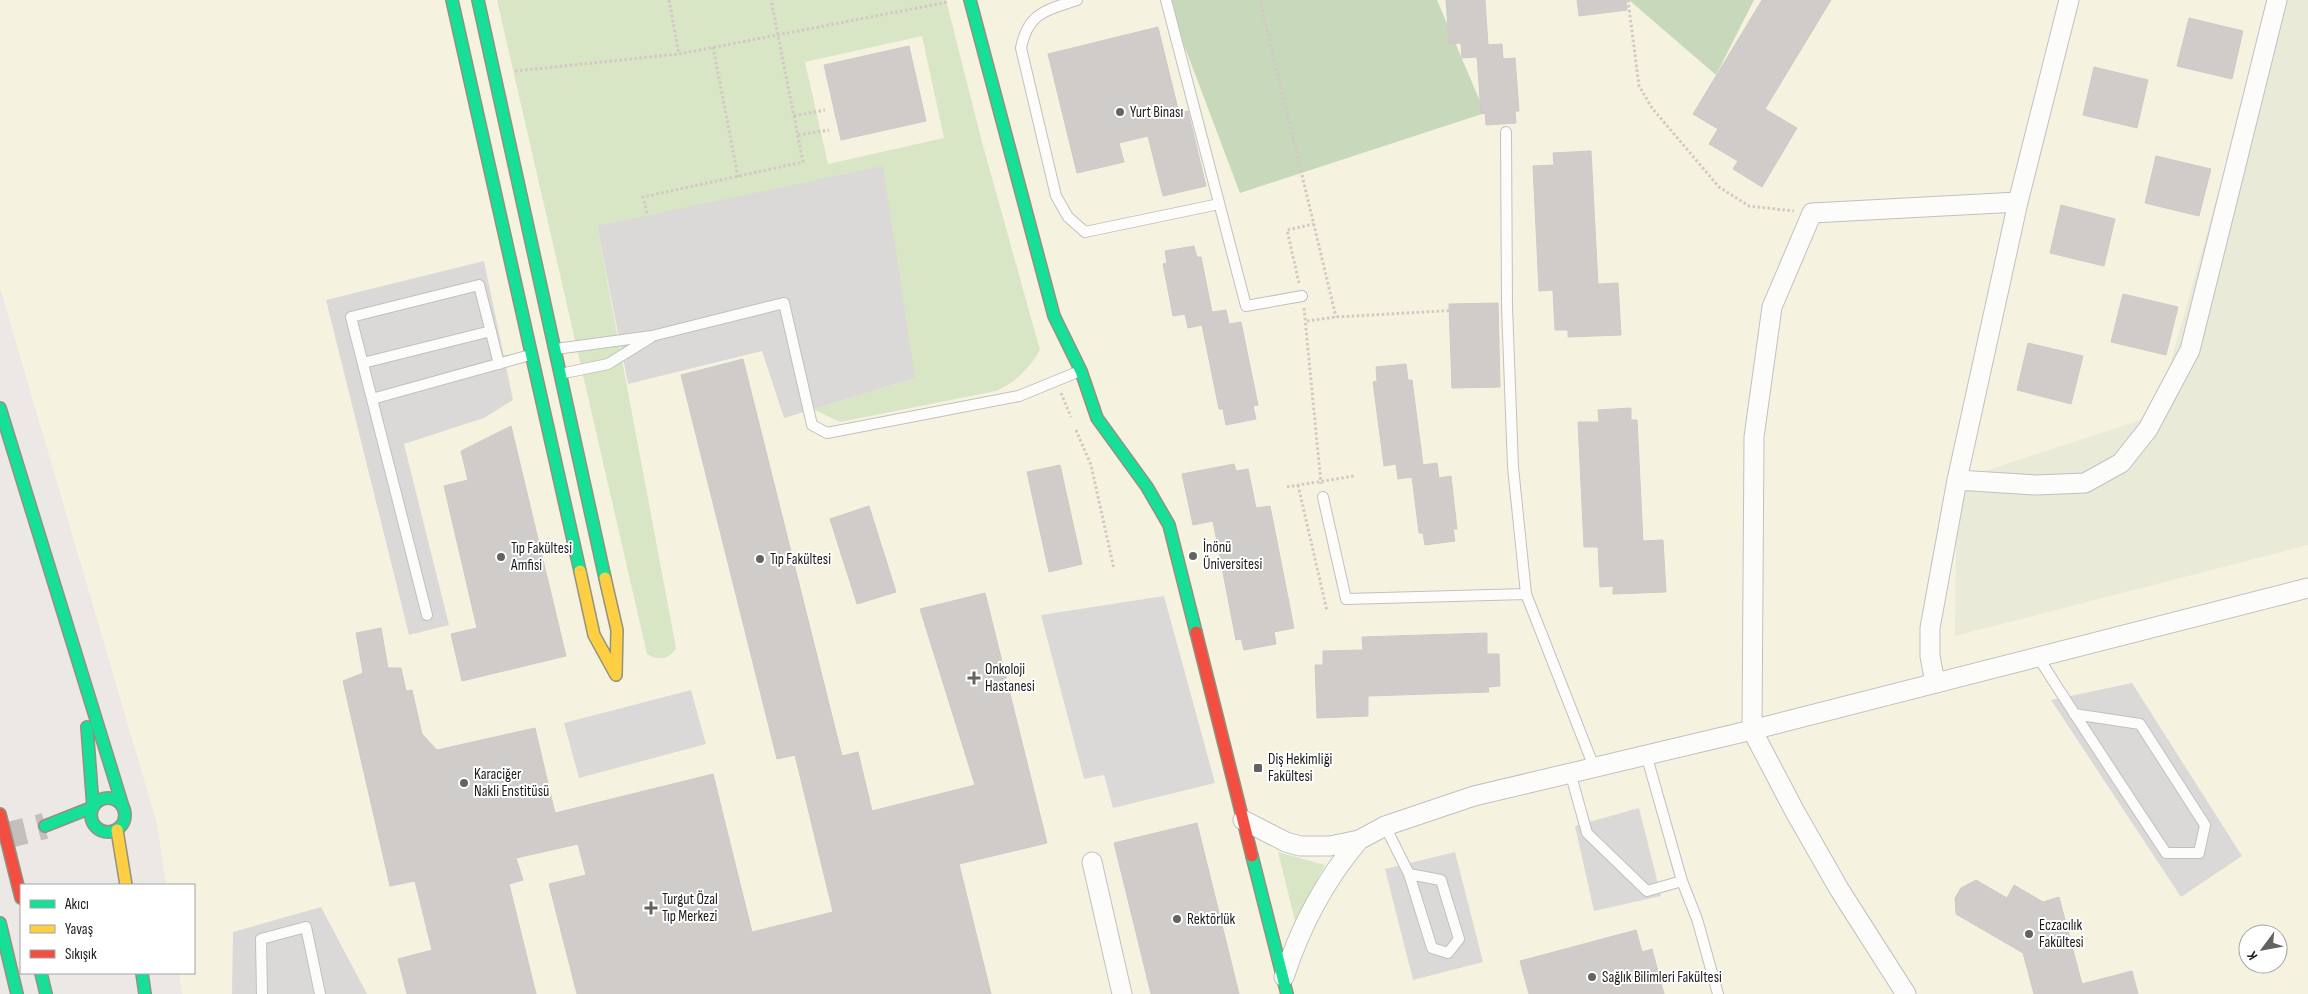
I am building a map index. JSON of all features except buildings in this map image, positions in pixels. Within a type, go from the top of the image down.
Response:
[{"type":"main road","points":[[452,0],[544,352],[561,375],[617,630],[616,675],[594,635],[544,352],[494,74],[478,0]]},
{"type":"main road","points":[[970,0],[1054,316],[1081,371],[1097,418],[1147,487],[1169,525],[1285,985]]},
{"type":"main road","points":[[0,408],[124,810],[124,821],[117,830],[112,832],[45,826],[93,807],[101,800],[112,799],[121,805],[124,810]]},
{"type":"main road","points":[[84,679],[93,807],[91,818],[96,828],[101,831]]},
{"type":"main road","points":[[0,814],[20,894]]},
{"type":"main road","points":[[117,830],[126,884]]},
{"type":"main road","points":[[0,923],[17,994]]},
{"type":"main road","points":[[41,974],[46,994]]},
{"type":"main road","points":[[142,974],[145,994]]},
{"type":"street","points":[[1935,683],[1930,656],[1930,628],[1957,480],[2018,202],[2069,0]]},
{"type":"street","points":[[1957,480],[2036,485],[2086,483],[2121,463],[2148,429],[2190,350],[2277,0]]},
{"type":"street","points":[[1906,994],[1839,890],[1752,730],[1754,437],[1772,307],[1812,212],[2018,202]]},
{"type":"street","points":[[1243,820],[1286,842],[1300,846],[1330,846],[1359,840],[1385,826],[1474,796],[1752,730],[2308,588]]},
{"type":"street","points":[[1285,985],[1297,939],[1314,903],[1340,862],[1359,840]]},
{"type":"street","points":[[1092,862],[1122,994]]},
{"type":"lane","points":[[1077,0],[1043,11],[1034,18],[1027,27],[1021,48],[1056,196],[1068,217],[1085,232],[1219,204]]},
{"type":"lane","points":[[1166,0],[1246,306],[1302,296]]},
{"type":"lane","points":[[1506,132],[1507,307],[1512,467],[1526,594],[1594,766]]},
{"type":"lane","points":[[427,615],[351,317],[479,285],[499,364]]},
{"type":"lane","points":[[372,400],[544,352],[652,336],[784,303],[812,425],[827,433],[1019,396],[1081,371]]},
{"type":"lane","points":[[363,363],[491,331]]},
{"type":"lane","points":[[544,352],[561,375],[608,364],[652,336]]},
{"type":"lane","points":[[1323,497],[1346,599],[1526,594]]},
{"type":"lane","points":[[2038,657],[2074,714],[2166,853],[2199,853],[2205,825],[2140,724],[2074,714]]},
{"type":"lane","points":[[1646,754],[1682,881],[1697,919],[1718,994]]},
{"type":"lane","points":[[1570,772],[1587,833],[1647,891],[1682,881]]},
{"type":"lane","points":[[1385,826],[1409,874],[1432,948],[1448,954],[1459,939],[1441,880],[1409,874]]},
{"type":"lane","points":[[262,994],[261,939],[306,927],[320,994]]},
{"type":"path","points":[[669,0],[679,54]]},
{"type":"path","points":[[647,213],[643,197],[803,162],[771,0]]},
{"type":"path","points":[[1260,0],[1336,317]]},
{"type":"path","points":[[1628,0],[1639,86],[1652,108],[1719,187],[1749,206],[1812,212]]},
{"type":"path","points":[[494,74],[679,54],[950,2]]},
{"type":"path","points":[[713,47],[738,176]]},
{"type":"path","points":[[794,116],[825,110]]},
{"type":"path","points":[[798,136],[829,130]]},
{"type":"path","points":[[1313,224],[1287,230],[1307,321],[1320,482],[1323,497]]},
{"type":"path","points":[[1307,321],[1336,317],[1507,307]]},
{"type":"path","points":[[1056,381],[1091,466],[1114,569]]},
{"type":"path","points":[[1288,487],[1354,476]]},
{"type":"path","points":[[1298,486],[1327,611]]},
{"type":"shaded area","name":"İnönü Üniversitesi","points":[[0,0],[2308,0],[2308,994],[182,994],[179,974],[195,974],[195,884],[166,884],[157,824],[0,288]]},
{"type":"shaded area","points":[[883,166],[915,378],[784,418],[762,351],[628,384],[597,226]]},
{"type":"shaded area","points":[[484,261],[513,400],[484,418],[404,444],[449,625],[409,635],[326,300]]},
{"type":"shaded area","points":[[1164,596],[1215,783],[1113,808],[1104,775],[1084,779],[1041,615]]},
{"type":"shaded area","points":[[2132,683],[2242,856],[2181,897],[2051,700]]},
{"type":"shaded area","points":[[691,690],[706,744],[579,778],[564,723]]},
{"type":"shaded area","points":[[1639,808],[1661,896],[1594,911],[1575,826]]},
{"type":"shaded area","points":[[1455,852],[1483,962],[1413,980],[1385,869]]},
{"type":"shaded area","points":[[321,907],[367,994],[232,994],[233,932]]},
{"type":"green space","points":[[497,0],[946,0],[982,142],[1040,350],[1021,374],[996,391],[840,422],[813,409],[915,378],[597,226],[676,648],[670,655],[663,658],[655,658],[647,654]],"holes":[[[922,36],[944,138],[828,164],[805,62]]]},
{"type":"green space","points":[[1167,0],[1437,0],[1485,113],[1240,193]]},
{"type":"green space","points":[[1629,0],[1754,0],[1716,75]]},
{"type":"green space","points":[[2272,0],[2308,0],[2308,545],[1955,636],[1957,480],[2156,415]]},
{"type":"green space","points":[[1278,852],[1325,865],[1295,921]]},
{"type":"tunnel","points":[[0,837],[45,826]]},
{"type":"traffic: fast","points":[[452,0],[580,571]]},
{"type":"traffic: fast","points":[[478,0],[605,578]]},
{"type":"traffic: fast","points":[[970,0],[1054,316],[1081,371],[1097,418],[1147,487],[1169,525],[1196,632]]},
{"type":"traffic: fast","points":[[0,408],[124,810]]},
{"type":"traffic: fast","points":[[45,826],[93,807],[87,727]]},
{"type":"traffic: fast","points":[[108,798],[120,803],[125,815],[120,827],[108,832],[96,827],[91,815],[96,803],[108,798]]},
{"type":"traffic: fast","points":[[1252,856],[1287,994]]},
{"type":"traffic: fast","points":[[0,923],[17,994]]},
{"type":"traffic: fast","points":[[41,974],[46,994]]},
{"type":"traffic: fast","points":[[142,974],[145,994]]},
{"type":"traffic: slow","points":[[580,571],[594,635],[616,675]]},
{"type":"traffic: slow","points":[[605,578],[617,630],[616,674]]},
{"type":"traffic: slow","points":[[117,830],[126,884]]},
{"type":"traffic: jam","points":[[1196,632],[1252,856]]},
{"type":"traffic: jam","points":[[0,814],[20,894]]},
{"type":"place","name":"Yurt Binası","points":[[1120,112]]},
{"type":"place","name":"İnönü Üniversitesi","points":[[1193,556]]},
{"type":"place","name":"Tıp Fakültesi Amfisi","points":[[501,557]]},
{"type":"place","name":"Tıp Fakültesi","points":[[760,559]]},
{"type":"place","name":"Onkoloji Hastanesi","points":[[974,678]]},
{"type":"place","name":"Diş Hekimliği Fakültesi","points":[[1258,768]]},
{"type":"place","name":"Karaciğer Nakli Enstitüsü","points":[[464,783]]},
{"type":"place","name":"Turgut Özal Tıp Merkezi","points":[[651,908]]},
{"type":"place","name":"Rektörlük","points":[[1177,919]]},
{"type":"place","name":"Eczacılık Fakültesi","points":[[2029,934]]},
{"type":"place","name":"Sağlık Bilimleri Fakültesi","points":[[1592,977]]}]
